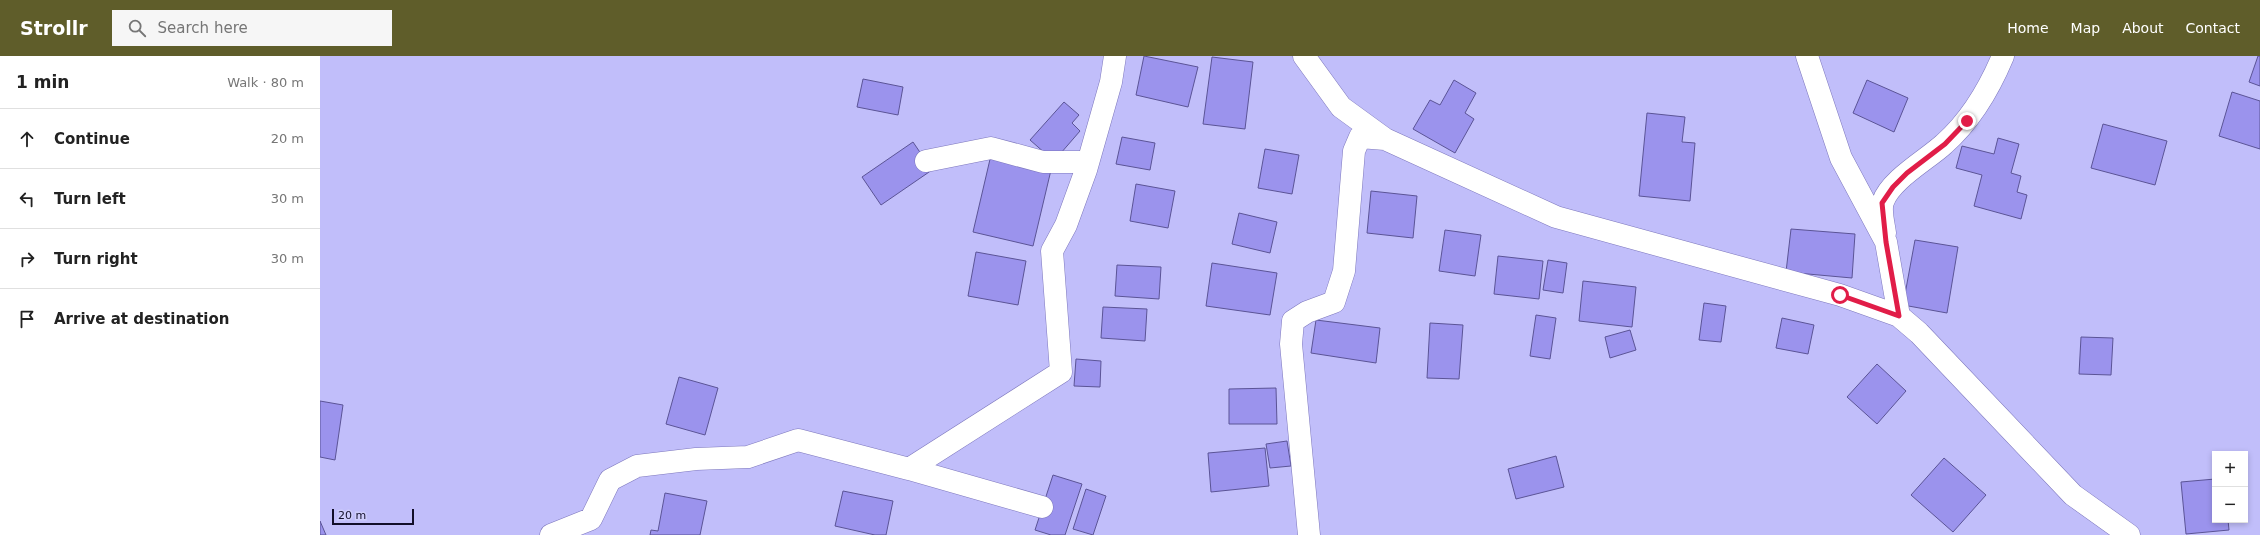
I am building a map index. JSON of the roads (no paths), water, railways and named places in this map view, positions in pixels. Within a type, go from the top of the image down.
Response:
[{"type":"street","points":[[909,469],[1061,372],[1052,251],[1066,225],[1088,162],[1111,82],[1115,56]]},
{"type":"street","points":[[1304,56],[1341,107],[1385,139],[1556,217],[1840,295],[1899,316],[1919,333],[2073,496],[2129,535]]},
{"type":"street","points":[[1807,56],[1841,158],[1886,242]]},
{"type":"street","points":[[1899,316],[1886,242],[1882,203],[1893,187],[1907,173],[1945,144],[1967,121],[2003,56]]},
{"type":"street","points":[[1310,535],[1292,344],[1293,321],[1307,312],[1334,302],[1344,271],[1354,151],[1360,137],[1385,139]]},
{"type":"street","points":[[926,161],[991,148],[1043,162],[1088,162]]},
{"type":"street","points":[[551,535],[591,519],[610,480],[637,466],[696,459],[748,457],[798,440],[909,469],[1042,507]]}]
